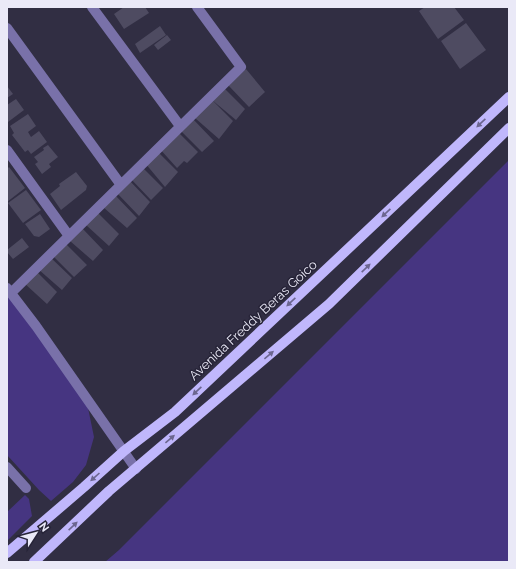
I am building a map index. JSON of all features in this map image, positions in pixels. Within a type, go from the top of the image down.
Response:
[{"type":"main road","name":"Avenida Freddy Beras Goico","points":[[7,553],[124,451],[175,412],[509,97]]},
{"type":"main road","points":[[34,562],[109,491],[328,304],[509,128]]},
{"type":"street","points":[[92,7],[180,126]]},
{"type":"street","points":[[136,468],[9,290],[69,236],[241,67],[197,7]]},
{"type":"street","points":[[7,28],[121,185]]},
{"type":"street","points":[[7,150],[69,236]]},
{"type":"street","points":[[7,467],[26,488]]},
{"type":"shaded area","points":[[509,160],[509,562],[105,562],[119,550]]},
{"type":"shaded area","points":[[7,289],[87,403],[94,437],[86,465],[73,482],[51,501],[7,455]]},
{"type":"shaded area","points":[[25,495],[29,499],[32,516],[7,541],[7,512]]},
{"type":"building","points":[[124,7],[145,7],[149,13],[124,29],[114,14]]},
{"type":"building","points":[[425,7],[454,7],[464,20],[438,39],[419,11]]},
{"type":"building","points":[[466,23],[486,50],[460,69],[441,41]]},
{"type":"building","points":[[160,26],[166,35],[140,53],[135,44]]},
{"type":"building","points":[[167,35],[171,40],[158,50],[154,45]]},
{"type":"building","points":[[246,69],[265,92],[249,107],[228,85]]},
{"type":"building","points":[[7,86],[13,94],[7,98]]},
{"type":"building","points":[[224,88],[245,109],[236,120],[212,100]]},
{"type":"building","points":[[16,99],[24,110],[8,122],[7,105]]},
{"type":"building","points":[[212,100],[233,121],[219,139],[195,118]]},
{"type":"building","points":[[28,114],[36,126],[28,132],[31,137],[39,131],[47,142],[31,154],[28,150],[25,152],[12,135],[14,133],[10,126]]},
{"type":"building","points":[[192,118],[214,141],[202,152],[180,130]]},
{"type":"building","points":[[177,131],[198,152],[187,163],[184,161],[177,168],[159,148]]},
{"type":"building","points":[[48,145],[58,157],[49,164],[51,167],[42,174],[35,164],[38,162],[34,157]]},
{"type":"building","points":[[157,151],[178,172],[165,187],[145,163]]},
{"type":"building","points":[[9,167],[25,188],[7,202],[7,169]]},
{"type":"building","points":[[142,167],[163,188],[151,200],[130,178]]},
{"type":"building","points":[[76,172],[87,186],[86,190],[61,210],[50,194],[60,186],[59,184]]},
{"type":"building","points":[[129,180],[150,202],[139,216],[116,192]]},
{"type":"building","points":[[26,190],[41,210],[23,223],[8,203]]},
{"type":"building","points":[[115,195],[137,218],[127,228],[103,207]]},
{"type":"building","points":[[98,213],[119,234],[109,246],[86,225]]},
{"type":"building","points":[[40,214],[50,229],[39,237],[34,236],[25,224]]},
{"type":"building","points":[[82,228],[103,250],[93,261],[70,241]]},
{"type":"building","points":[[22,238],[29,247],[13,259],[7,250]]},
{"type":"building","points":[[66,244],[87,265],[74,277],[53,256]]},
{"type":"building","points":[[50,257],[72,278],[62,290],[38,269]]},
{"type":"building","points":[[36,271],[57,292],[47,304],[24,283]]}]
